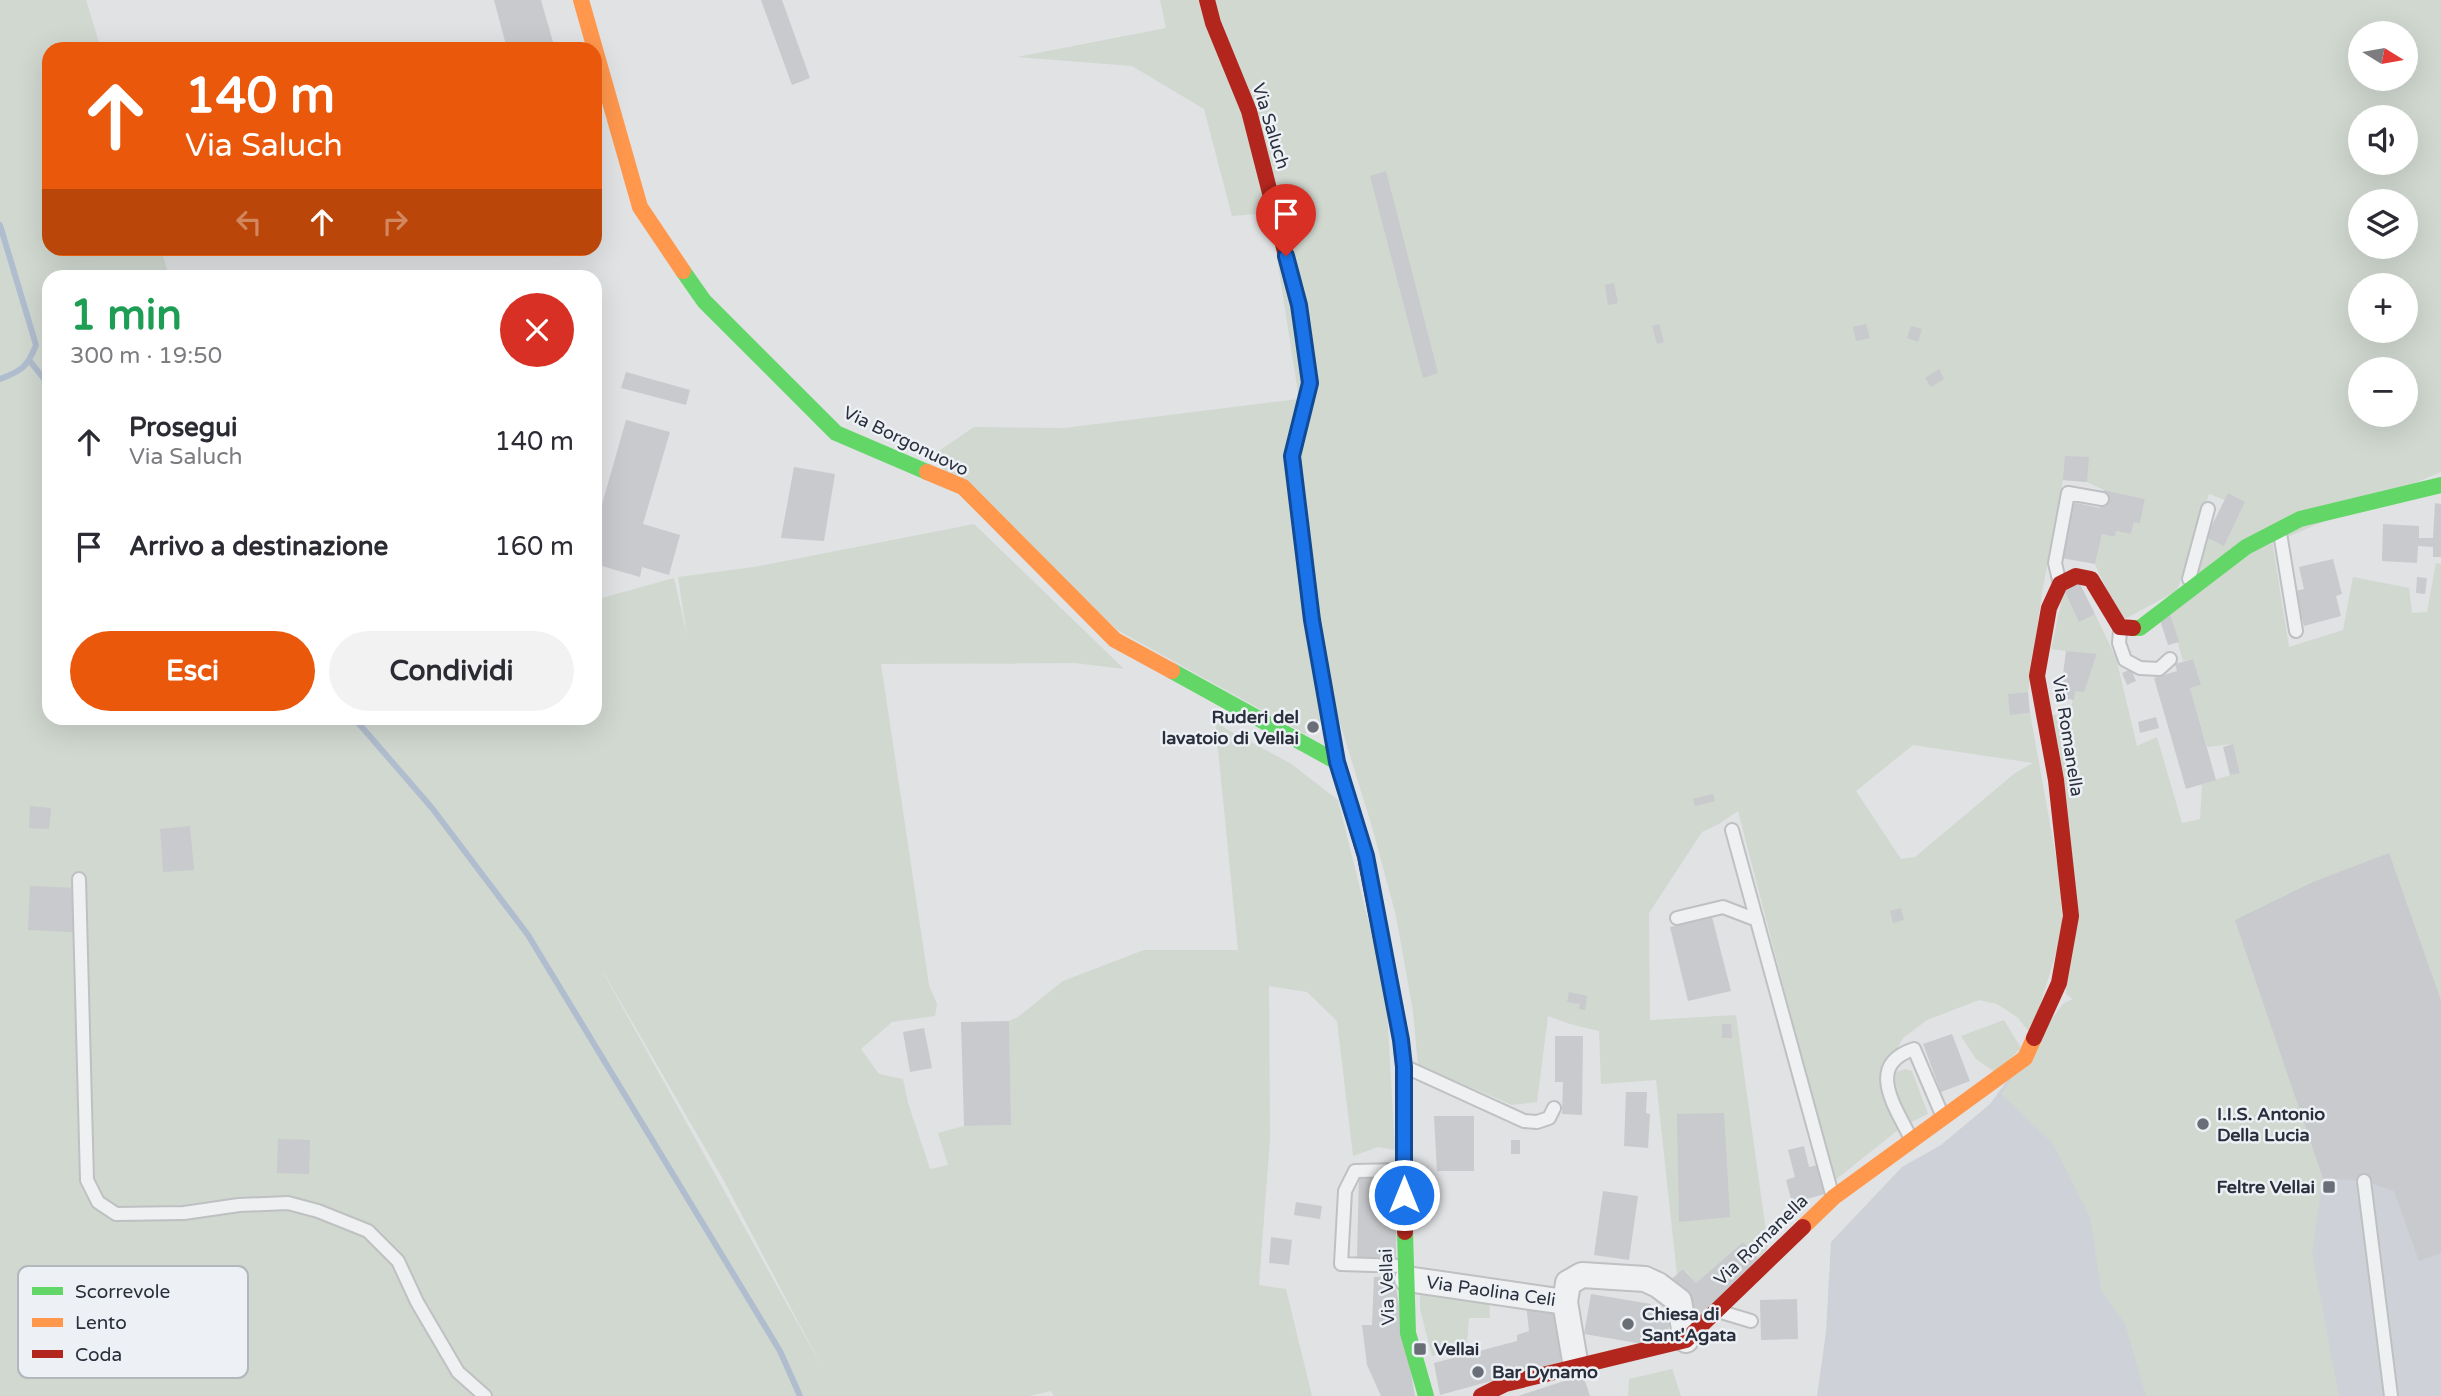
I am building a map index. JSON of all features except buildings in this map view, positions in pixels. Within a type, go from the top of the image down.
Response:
[{"type":"street","name":"Via Borgonuovo","points":[[581,0],[593,42]]},
{"type":"street","name":"Via Saluch","points":[[1207,0],[1213,23],[1250,111],[1299,305],[1310,383],[1292,456],[1312,620],[1337,762]]},
{"type":"street","name":"Via Borgonuovo","points":[[602,73],[640,206],[704,301],[836,433],[963,488],[1115,640],[1337,762]]},
{"type":"street","points":[[2060,584],[2076,576],[2091,579],[2120,627],[2140,628],[2246,547],[2301,519],[2441,485]]},
{"type":"street","name":"Via Romanella","points":[[1686,1340],[1833,1197],[2025,1058],[2059,984],[2071,916],[2056,780],[2037,676],[2049,608],[2060,584]]},
{"type":"street","name":"Via Vellai","points":[[1337,762],[1366,856],[1401,1040],[1404,1067],[1408,1333],[1426,1396]]},
{"type":"street","name":"Via Paolina Celi","points":[[1406,1273],[1565,1302],[1569,1283],[1582,1275],[1645,1279],[1660,1286],[1679,1301],[1686,1340]]},
{"type":"street","points":[[1565,1302],[1576,1367]]},
{"type":"street","points":[[1481,1396],[1505,1384],[1686,1340]]},
{"type":"lane","points":[[2060,584],[2055,563],[2068,493],[2102,499]]},
{"type":"lane","points":[[2185,593],[2208,509]]},
{"type":"lane","points":[[2279,530],[2296,631]]},
{"type":"lane","points":[[2120,627],[2119,643],[2125,660],[2140,668],[2159,669],[2170,659]]},
{"type":"lane","name":"Via Romanella","points":[[1732,830],[1833,1197]]},
{"type":"lane","points":[[79,879],[87,1180],[98,1202],[116,1214],[184,1213],[239,1205],[288,1203],[318,1211],[368,1231],[398,1261],[417,1302],[458,1372],[485,1396]]},
{"type":"lane","points":[[1677,918],[1723,907],[1757,920]]},
{"type":"lane","points":[[1911,1141],[1885,1084],[1891,1065],[1903,1052],[1914,1049],[1943,1118]]},
{"type":"lane","points":[[1404,1067],[1524,1121],[1537,1122],[1549,1118],[1554,1108]]},
{"type":"lane","points":[[1404,1170],[1355,1171],[1345,1191],[1342,1264],[1406,1273]]},
{"type":"lane","points":[[2364,1181],[2391,1396]]},
{"type":"lane","points":[[1717,1311],[1751,1321]]},
{"type":"shaded area","points":[[0,0],[86,0],[99,42],[42,42],[42,256],[163,256],[167,270],[42,270],[42,725],[602,725],[602,598],[674,578],[687,636],[678,577],[754,567],[974,524],[1124,669],[1075,663],[881,664],[929,985],[937,1004],[935,1016],[892,1022],[861,1049],[879,1074],[903,1079],[908,1103],[930,1169],[948,1165],[938,1133],[964,1126],[1011,1125],[1009,1021],[1018,1017],[1063,981],[1144,950],[1238,950],[1215,719],[1226,729],[1290,763],[1338,800],[1386,992],[1395,1150],[1378,1147],[1353,1156],[1337,1021],[1307,992],[1269,986],[1270,1139],[1259,1285],[1286,1289],[1312,1396],[1054,1396],[1051,1391],[1029,1396],[0,1396]],"holes":[[[604,973],[724,1181],[823,1369]]]},
{"type":"shaded area","points":[[1160,0],[2441,0],[2441,472],[2197,575],[2206,537],[2224,545],[2245,502],[2228,493],[2225,500],[2209,494],[2177,591],[2121,621],[2095,564],[2102,534],[2114,537],[2116,531],[2131,534],[2134,522],[2140,522],[2145,499],[2104,490],[2087,482],[2063,480],[2042,593],[2028,692],[2008,694],[2011,715],[2030,713],[2067,918],[2031,1034],[2017,1017],[1997,1004],[1979,1000],[1927,1020],[1903,1038],[1879,1082],[1899,1129],[1834,1181],[1738,811],[1702,832],[1649,913],[1650,1020],[1736,1015],[1768,1246],[1761,1262],[1743,1242],[1696,1283],[1684,1269],[1677,1275],[1656,1080],[1601,1084],[1599,1031],[1548,1016],[1537,1102],[1512,1105],[1418,1065],[1413,1011],[1396,916],[1336,710],[1282,450],[1329,714],[1305,734],[1119,631],[930,457],[974,427],[1064,428],[1299,399],[1270,213],[1232,216],[1204,109],[1132,66],[1017,57],[1166,28]],"holes":[[[1913,745],[2033,763],[2015,773],[1915,857],[1901,859],[1856,791]]]},
{"type":"shaded area","points":[[2271,534],[2289,647],[2343,630],[2353,577],[2409,588],[2412,613],[2427,612],[2436,563],[2441,564],[2441,836],[2437,838],[2441,837],[2441,1000],[2390,857],[2235,920],[2323,1178],[2312,1253],[2339,1396],[2146,1396],[2125,1324],[2101,1290],[2090,1217],[2053,1144],[2001,1094],[2063,1004],[2073,999],[2066,994],[2051,715],[2069,715],[2075,691],[2084,691],[2097,655],[2051,649],[2064,590],[2079,621],[2095,614],[2116,658],[2137,746],[2157,737],[2182,823],[2200,819],[2202,784],[2240,772],[2233,744],[2207,747],[2190,688],[2201,685],[2193,659],[2183,661],[2170,614]]},
{"type":"shaded area","name":"I.I.S. Antonio Della Lucia","points":[[2441,835],[2441,1396],[1817,1396],[1826,1332],[1831,1242],[1902,1167],[1941,1145],[1990,1104],[2063,1004],[2308,884]]},
{"type":"shaded area","points":[[2004,1020],[2021,1048],[1996,1073],[1976,1059],[1961,1036]]},
{"type":"shaded area","points":[[1905,1069],[1912,1071],[1928,1114],[1907,1124],[1890,1087],[1893,1073]]},
{"type":"shaded area","points":[[1420,1292],[1489,1297],[1490,1318],[1469,1318],[1467,1343],[1432,1356],[1420,1309]]},
{"type":"shaded area","points":[[1672,1369],[1681,1396],[1628,1396],[1629,1379]]},
{"type":"waterway","points":[[0,225],[36,345],[23,367],[0,379]]},
{"type":"waterway","points":[[29,360],[42,376]]},
{"type":"waterway","points":[[360,725],[432,808],[528,935],[780,1351],[800,1396]]},
{"type":"traffic: fast","points":[[683,271],[704,301],[836,433],[927,472]]},
{"type":"traffic: fast","points":[[1292,279],[1299,305],[1310,383],[1292,456],[1312,620],[1337,762],[1353,815]]},
{"type":"traffic: fast","points":[[2133,628],[2140,628],[2246,547],[2300,519],[2441,485]]},
{"type":"traffic: fast","points":[[1172,671],[1337,762]]},
{"type":"traffic: fast","points":[[1405,1232],[1408,1333],[1426,1396]]},
{"type":"traffic: slow","points":[[581,0],[593,42]]},
{"type":"traffic: slow","points":[[602,74],[640,207],[683,271]]},
{"type":"traffic: slow","points":[[927,472],[963,487],[1115,640],[1172,671]]},
{"type":"traffic: slow","points":[[1803,1227],[1834,1197],[2025,1058],[2034,1038]]},
{"type":"traffic: jam","points":[[1207,0],[1213,23],[1249,111],[1292,279]]},
{"type":"traffic: jam","points":[[2034,1038],[2059,983],[2071,916],[2056,780],[2037,676],[2049,608],[2060,584],[2076,576],[2091,579],[2120,627],[2133,628]]},
{"type":"traffic: jam","points":[[1353,815],[1365,856],[1401,1040],[1404,1067],[1405,1232]]},
{"type":"traffic: jam","points":[[1481,1396],[1505,1384],[1686,1340],[1803,1227]]},
{"type":"place","name":"Ruderi del lavatoio di Vellai","points":[[1313,727]]},
{"type":"place","name":"I.I.S. Antonio Della Lucia","points":[[2203,1124]]},
{"type":"place","name":"Feltre Vellai","points":[[2329,1187]]},
{"type":"place","name":"Chiesa di Sant'Agata","points":[[1628,1324]]},
{"type":"place","name":"Vellai","points":[[1420,1349]]},
{"type":"place","name":"Bar Dynamo","points":[[1478,1372]]},
{"type":"route","points":[[1286,256],[1299,305],[1310,383],[1292,456],[1312,620],[1337,762],[1366,856],[1401,1040],[1404,1067],[1404,1195]]}]
